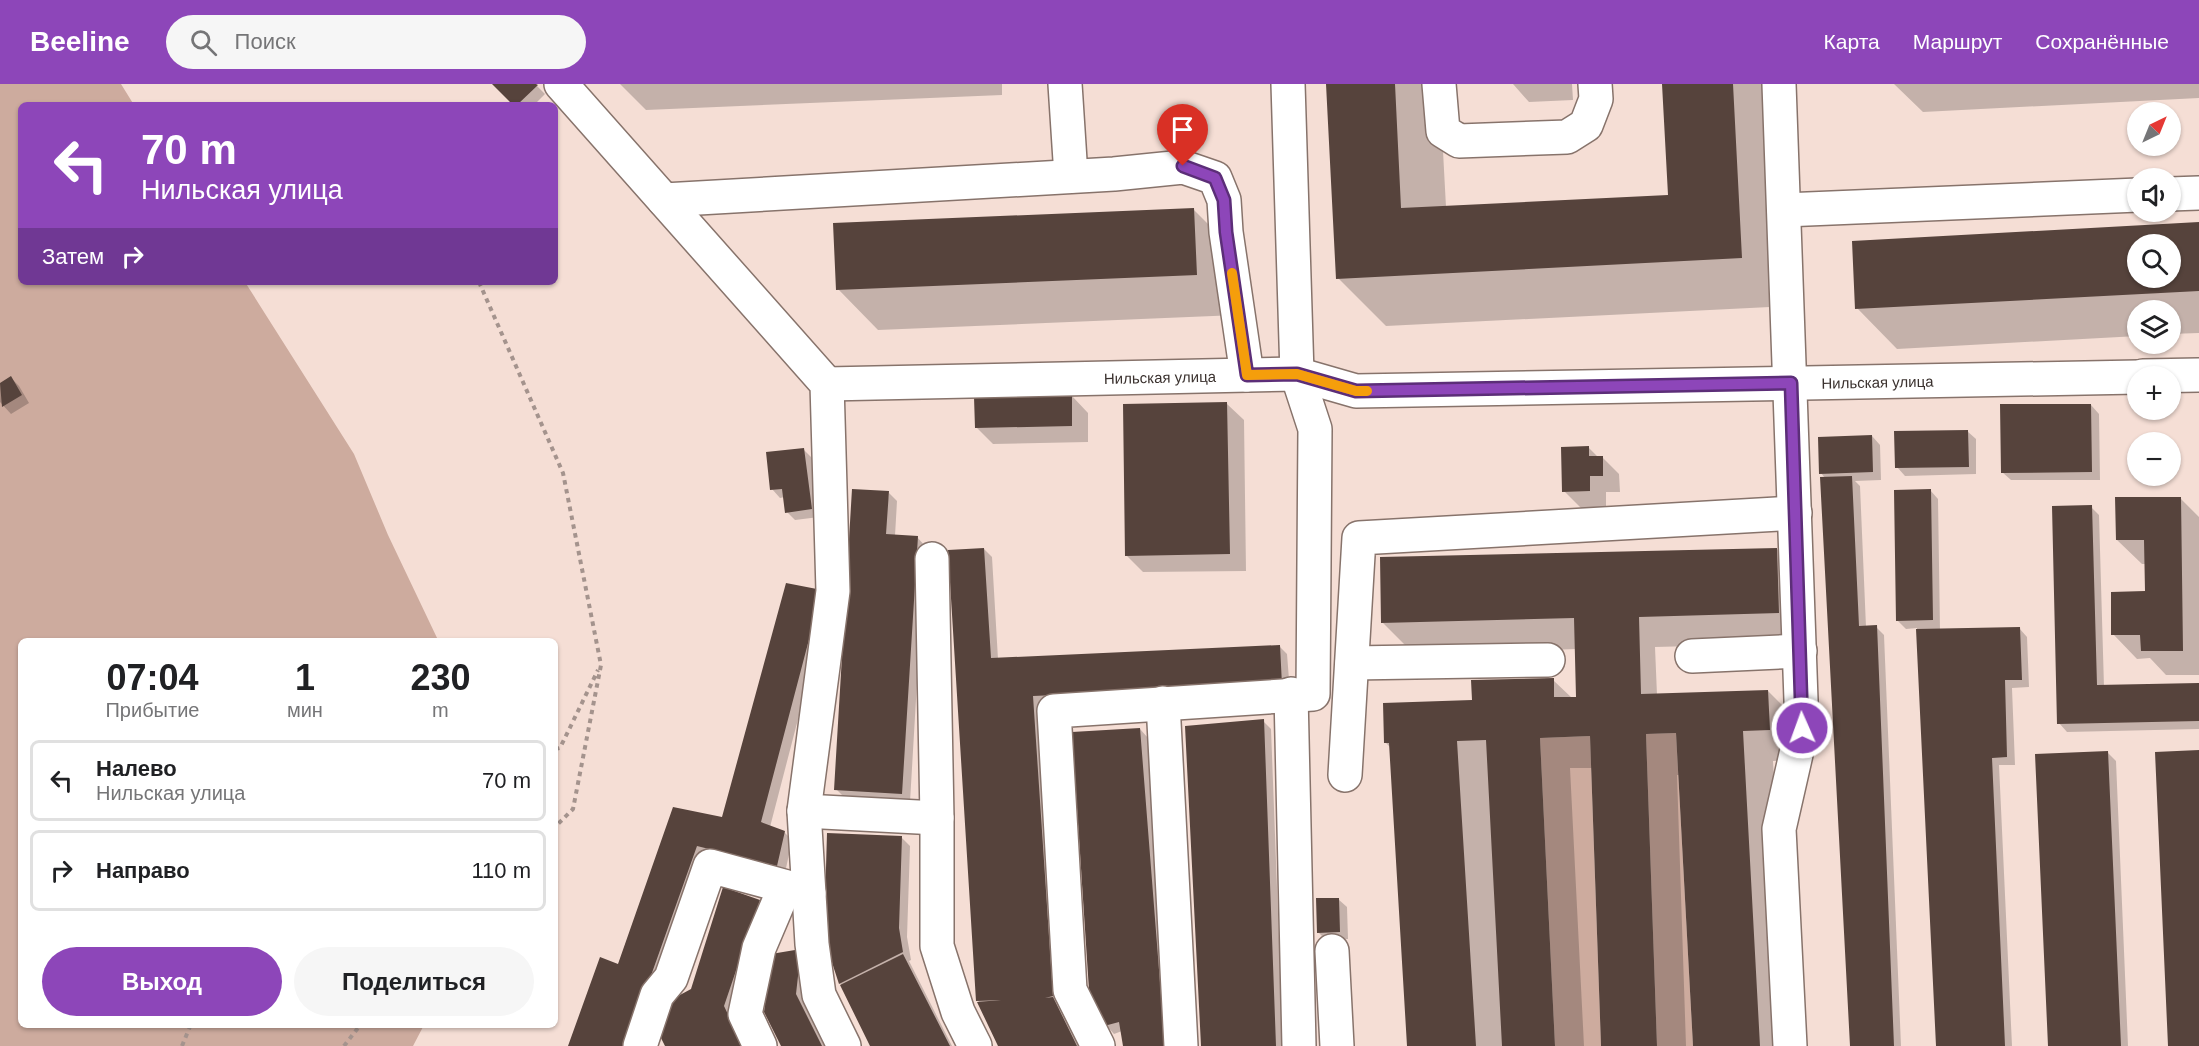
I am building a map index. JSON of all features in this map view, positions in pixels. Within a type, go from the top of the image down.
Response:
[{"type":"street","points":[[561,84],[827,384],[833,591],[804,811],[797,890],[812,944],[819,995],[844,1046]]},
{"type":"street","points":[[1065,84],[1071,176]]},
{"type":"street","points":[[1288,84],[1297,374],[1315,429],[1302,694],[1299,1046]]},
{"type":"street","points":[[1439,84],[1443,131],[1459,141],[1567,137],[1586,125],[1596,99],[1595,84]]},
{"type":"street","points":[[1779,84],[1802,728],[1779,829],[1790,1046]]},
{"type":"street","points":[[664,200],[1071,176],[1183,166],[1215,178],[1224,200],[1226,232],[1247,375]]},
{"type":"street","points":[[2181,194],[2199,193]]},
{"type":"street","points":[[1784,210],[2127,195]]},
{"type":"street","name":"Нильская улица","points":[[827,384],[1297,374],[1356,391],[2127,377]]},
{"type":"street","points":[[2181,375],[2199,375]]},
{"type":"street","points":[[1345,775],[1359,538],[1795,513]]},
{"type":"street","points":[[932,559],[937,946],[958,1012],[975,1046]]},
{"type":"street","points":[[1692,656],[1800,651]]},
{"type":"street","points":[[1352,663],[1548,660]]},
{"type":"street","points":[[1098,1046],[1070,990],[1054,711],[1302,694]]},
{"type":"street","points":[[1163,703],[1181,1046]]},
{"type":"street","points":[[804,811],[937,818]]},
{"type":"street","points":[[640,1046],[657,995],[671,978],[710,866],[797,890]]},
{"type":"street","points":[[760,1046],[745,1014],[759,948],[797,890]]},
{"type":"street","points":[[1332,951],[1336,1046]]},
{"type":"path","points":[[480,285],[563,474],[601,665],[573,810],[558,824]]},
{"type":"path","points":[[558,748],[601,665]]},
{"type":"path","points":[[182,1046],[189,1028]]},
{"type":"path","points":[[344,1046],[358,1028]]},
{"type":"shaded area","points":[[0,84],[121,84],[132,102],[18,102],[18,285],[247,285],[354,454],[388,535],[437,638],[18,638],[18,1028],[422,1028],[413,1046],[0,1046]]},
{"type":"shaded area","points":[[1676,733],[1693,1046],[1657,1046],[1646,734]]},
{"type":"shaded area","points":[[1590,736],[1601,1046],[1555,1046],[1540,738]]},
{"type":"building","points":[[492,84],[538,85],[520,102],[510,102]]},
{"type":"building","points":[[1326,84],[1395,84],[1401,208],[1668,195],[1662,84],[1733,84],[1742,258],[1336,279]]},
{"type":"building","points":[[1194,208],[1197,275],[836,290],[833,223]]},
{"type":"building","points":[[2199,222],[2199,291],[1855,309],[1852,241]]},
{"type":"building","points":[[11,376],[22,395],[2,407],[0,383]]},
{"type":"building","points":[[1072,395],[1072,426],[975,428],[974,397]]},
{"type":"building","points":[[1227,402],[1230,554],[1125,556],[1123,404]]},
{"type":"building","points":[[2000,404],[2091,404],[2092,472],[2001,473]]},
{"type":"building","points":[[1968,430],[1969,467],[1895,468],[1894,431]]},
{"type":"building","points":[[1872,435],[1873,472],[1819,474],[1818,437]]},
{"type":"building","points":[[1589,446],[1589,456],[1603,456],[1603,476],[1590,476],[1590,491],[1562,492],[1561,447]]},
{"type":"building","points":[[804,448],[812,509],[785,513],[782,489],[770,490],[766,452]]},
{"type":"building","points":[[1852,476],[1859,626],[1877,625],[1894,1046],[1850,1046],[1820,477]]},
{"type":"building","points":[[852,489],[889,491],[886,534],[918,536],[902,794],[834,790]]},
{"type":"building","points":[[1931,489],[1933,620],[1896,621],[1894,490]]},
{"type":"building","points":[[2115,497],[2181,497],[2183,651],[2141,651],[2140,635],[2111,635],[2111,592],[2145,591],[2144,540],[2116,540]]},
{"type":"building","points":[[2092,505],[2097,685],[2199,683],[2199,721],[2057,724],[2052,506]]},
{"type":"building","points":[[984,548],[991,658],[1280,645],[1282,685],[1033,696],[1053,996],[1045,998],[1053,997],[1077,1046],[998,1046],[977,1002],[1001,1000],[976,1001],[948,550]]},
{"type":"building","points":[[1777,548],[1779,613],[1639,617],[1641,694],[1768,690],[1770,730],[1743,731],[1760,1046],[1693,1046],[1676,733],[1646,734],[1657,1046],[1601,1046],[1590,736],[1540,738],[1555,1046],[1502,1046],[1486,740],[1457,741],[1476,1046],[1407,1046],[1389,743],[1384,743],[1383,703],[1472,700],[1471,680],[1554,678],[1554,697],[1576,697],[1574,618],[1381,623],[1380,557]]},
{"type":"building","points":[[786,583],[822,590],[761,822],[785,831],[777,866],[697,846],[626,1046],[568,1046],[600,957],[618,964],[673,807],[722,817]]},
{"type":"building","points":[[2020,627],[2022,680],[2005,680],[2007,757],[1992,758],[2005,1046],[1936,1046],[1916,629]]},
{"type":"building","points":[[1264,719],[1276,1046],[1201,1046],[1185,726]]},
{"type":"building","points":[[1140,728],[1165,1046],[1123,1046],[1119,1022],[1104,1026],[1090,1005],[1072,732]]},
{"type":"building","points":[[2199,750],[2199,1046],[2168,1046],[2155,752]]},
{"type":"building","points":[[2108,751],[2121,1046],[2048,1046],[2035,754]]},
{"type":"building","points":[[827,833],[902,836],[899,928],[903,952],[839,984],[824,938]]},
{"type":"building","points":[[723,887],[760,900],[724,1006],[743,1046],[665,1046],[660,1036],[667,1002],[691,989]]},
{"type":"building","points":[[1316,898],[1339,898],[1340,932],[1317,933]]},
{"type":"building","points":[[801,949],[796,994],[822,1046],[781,1046],[764,1012],[771,954]]},
{"type":"building","points":[[903,954],[950,1046],[870,1046],[840,985]]},
{"type":"slow traffic","points":[[1232,273],[1247,375],[1297,374],[1356,391],[1367,391]]},
{"type":"route","points":[[1183,166],[1215,178],[1224,200],[1226,232],[1247,375],[1297,374],[1356,391],[1791,383],[1802,728]]}]
